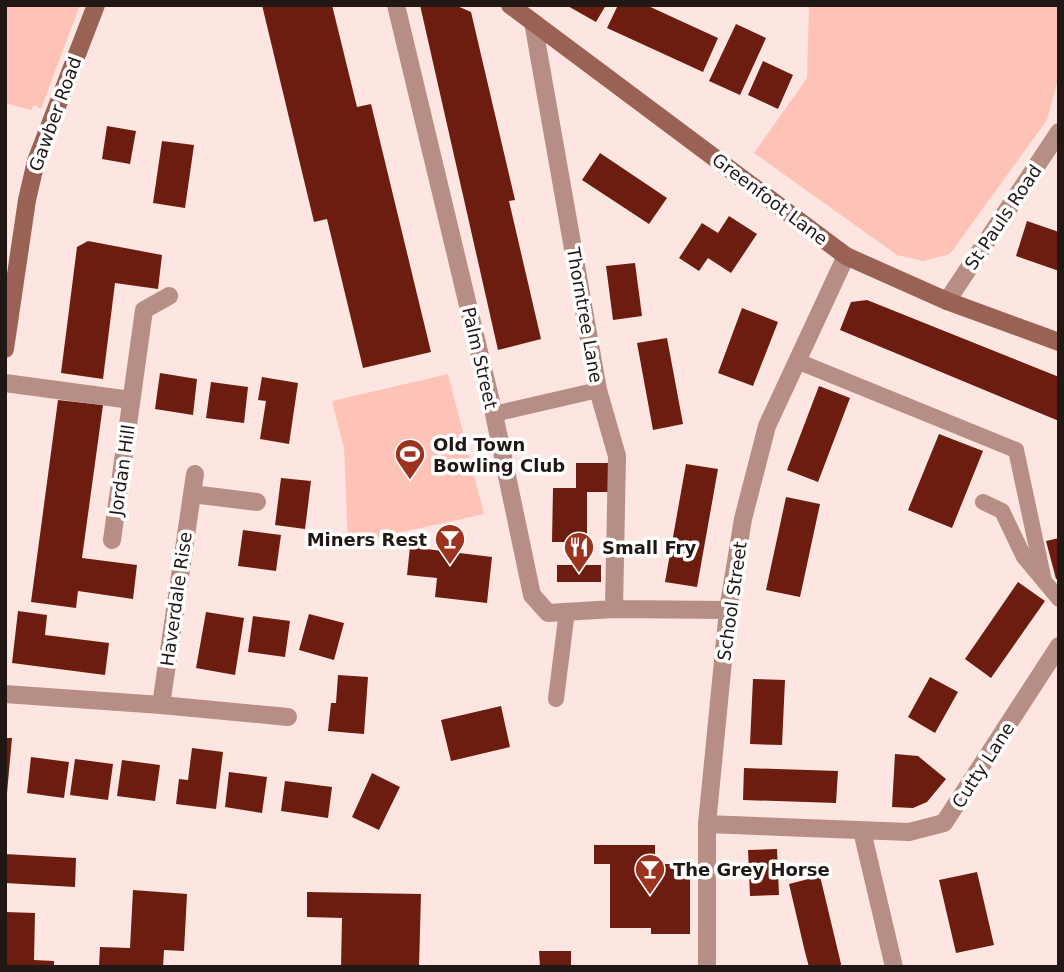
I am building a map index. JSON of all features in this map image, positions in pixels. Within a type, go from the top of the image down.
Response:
[{"type":"street","name":"Gawber Road","points":[[5,349],[27,200],[36,161],[96,5]]},
{"type":"street","name":"Palm Street","points":[[396,5],[494,414],[532,595],[548,613],[614,609],[728,610]]},
{"type":"street","name":"Greenfoot Lane","points":[[510,5],[846,256],[947,301],[1059,342]]},
{"type":"street","name":"Thorntree Lane","points":[[533,22],[598,390],[617,456],[614,609]]},
{"type":"street","name":"St Pauls Road","points":[[947,301],[1059,132]]},
{"type":"street","name":"School Street","points":[[706,967],[707,824],[728,610],[743,519],[767,426],[846,256]]},
{"type":"street","name":"Jordan Hill","points":[[112,540],[144,310],[169,296]]},
{"type":"street","name":"Jordan Hill","points":[[5,383],[131,400]]},
{"type":"street","name":"Haverdale Rise","points":[[161,705],[195,474]]},
{"type":"street","points":[[192,494],[257,502]]},
{"type":"street","name":"Cutty Lane","points":[[707,824],[909,832],[944,823],[1059,646]]},
{"type":"street","points":[[5,694],[288,717]]},
{"type":"street","points":[[862,831],[894,967]]},
{"type":"lane","points":[[797,361],[1016,450],[1044,581]]},
{"type":"lane","points":[[494,414],[598,390]]},
{"type":"lane","points":[[983,502],[1002,510],[1024,558],[1059,599]]},
{"type":"lane","points":[[556,699],[567,611]]},
{"type":"shaded area","points":[[5,5],[80,5],[41,109],[34,105],[31,110],[5,103]]},
{"type":"shaded area","points":[[809,5],[1059,5],[1059,76],[1047,120],[950,254],[923,261],[897,255],[754,153],[807,78]]},
{"type":"shaded area","name":"Old Town Bowling Club","points":[[448,374],[484,514],[348,544],[344,448],[332,401]]},
{"type":"building","points":[[262,5],[332,5],[357,107],[371,104],[431,352],[363,368],[327,219],[314,222]]},
{"type":"building","points":[[420,5],[455,5],[471,12],[515,200],[509,201],[541,339],[498,350]]},
{"type":"building","points":[[566,5],[606,5],[596,22]]},
{"type":"building","points":[[618,5],[646,5],[718,38],[703,72],[607,28]]},
{"type":"building","points":[[736,24],[766,38],[740,95],[709,81]]},
{"type":"building","points":[[763,61],[793,75],[778,109],[748,95]]},
{"type":"building","points":[[107,126],[136,131],[130,164],[102,159]]},
{"type":"building","points":[[162,141],[194,145],[185,208],[153,203]]},
{"type":"building","points":[[600,153],[667,198],[649,224],[582,180]]},
{"type":"building","points":[[729,216],[757,234],[731,273],[708,258],[699,271],[679,258],[702,223],[718,233]]},
{"type":"building","points":[[1027,221],[1059,232],[1059,271],[1016,256]]},
{"type":"building","points":[[88,241],[162,255],[158,289],[115,283],[103,379],[61,373],[77,247]]},
{"type":"building","points":[[635,263],[642,316],[613,320],[606,266]]},
{"type":"building","points":[[867,300],[1059,377],[1059,421],[840,330],[851,302]]},
{"type":"building","points":[[742,308],[778,322],[753,386],[718,373]]},
{"type":"building","points":[[667,338],[683,424],[653,430],[637,343]]},
{"type":"building","points":[[160,373],[197,379],[193,415],[155,409]]},
{"type":"building","points":[[262,377],[298,383],[289,444],[260,439],[266,401],[258,400]]},
{"type":"building","points":[[211,382],[248,387],[244,423],[206,418]]},
{"type":"building","points":[[819,386],[850,398],[818,482],[787,470]]},
{"type":"building","points":[[58,400],[103,405],[82,558],[137,565],[133,599],[78,591],[76,608],[31,602]]},
{"type":"building","points":[[939,434],[983,451],[952,528],[908,510]]},
{"type":"building","points":[[576,463],[611,463],[610,492],[587,492],[587,542],[552,542],[553,488],[576,488]]},
{"type":"building","points":[[686,464],[718,469],[697,587],[665,582]]},
{"type":"building","points":[[281,478],[311,481],[305,529],[275,525]]},
{"type":"building","points":[[786,497],[820,504],[800,597],[766,590]]},
{"type":"building","points":[[243,530],[281,535],[276,571],[238,566]]},
{"type":"building","points":[[1059,538],[1059,579],[1056,579],[1046,541]]},
{"type":"building","name":"Miners Rest","points":[[410,547],[492,557],[487,603],[435,597],[437,578],[407,575]]},
{"type":"building","name":"Small Fry","points":[[557,565],[601,565],[601,582],[557,582]]},
{"type":"building","points":[[1018,582],[1045,601],[991,678],[965,659]]},
{"type":"building","points":[[18,611],[47,615],[45,635],[109,643],[105,675],[12,663]]},
{"type":"building","points":[[206,612],[244,618],[235,675],[196,668]]},
{"type":"building","points":[[309,614],[344,623],[334,660],[299,650]]},
{"type":"building","points":[[253,616],[290,621],[285,657],[248,652]]},
{"type":"building","points":[[338,675],[368,677],[364,734],[328,731],[331,703],[336,703]]},
{"type":"building","points":[[930,677],[958,692],[935,733],[908,717]]},
{"type":"building","points":[[753,679],[785,680],[782,745],[750,744]]},
{"type":"building","points":[[501,706],[510,747],[451,761],[441,720]]},
{"type":"building","points":[[5,738],[12,738],[7,793],[5,793]]},
{"type":"building","points":[[192,748],[223,752],[216,809],[176,804],[179,779],[188,780]]},
{"type":"building","points":[[895,754],[918,756],[946,779],[927,802],[913,808],[892,807]]},
{"type":"building","points":[[31,757],[69,762],[64,798],[27,793]]},
{"type":"building","points":[[75,759],[113,764],[108,800],[70,795]]},
{"type":"building","points":[[122,760],[160,765],[155,801],[117,796]]},
{"type":"building","points":[[744,768],[838,771],[836,803],[743,800]]},
{"type":"building","points":[[229,772],[267,777],[262,813],[225,807]]},
{"type":"building","points":[[372,773],[400,787],[379,830],[352,817]]},
{"type":"building","points":[[285,781],[332,787],[328,818],[281,811]]},
{"type":"building","name":"The Grey Horse","points":[[594,845],[655,845],[655,864],[690,864],[690,934],[651,934],[651,928],[610,928],[610,864],[594,864]]},
{"type":"building","points":[[777,849],[779,895],[750,896],[748,850]]},
{"type":"building","points":[[5,854],[76,858],[75,887],[5,883]]},
{"type":"building","points":[[977,872],[994,945],[956,953],[939,880]]},
{"type":"building","points":[[820,876],[842,967],[809,967],[805,952],[789,884]]},
{"type":"building","points":[[133,890],[187,894],[184,951],[164,950],[163,967],[99,967],[100,947],[130,948]]},
{"type":"building","points":[[307,892],[421,894],[419,967],[341,967],[342,918],[307,917]]},
{"type":"building","points":[[5,912],[35,913],[34,960],[54,961],[54,967],[5,967]]},
{"type":"building","points":[[539,951],[571,951],[571,967],[540,967]]},
{"type":"place","name":"Old Town Bowling Club","points":[[410,481]]},
{"type":"place","name":"Miners Rest","points":[[450,566]]},
{"type":"place","name":"Small Fry","points":[[579,574]]},
{"type":"place","name":"The Grey Horse","points":[[650,896]]}]
